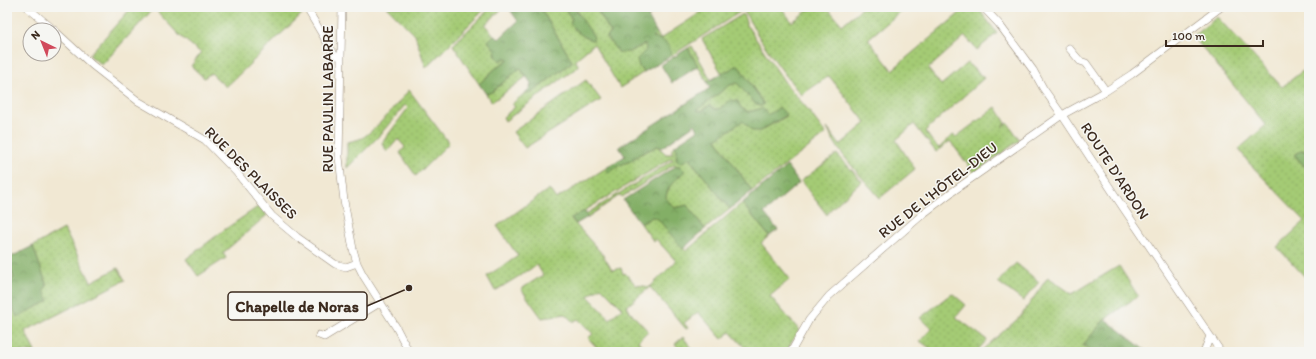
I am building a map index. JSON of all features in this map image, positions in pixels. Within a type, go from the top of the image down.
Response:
[{"type":"street","name":"RUE DES PLAISSES","points":[[27,7],[45,22]]},
{"type":"street","points":[[306,7],[335,56],[340,56]]},
{"type":"street","name":"RUE PAULIN LABARRE","points":[[342,7],[340,56],[340,171],[352,242],[357,263],[409,352]]},
{"type":"street","name":"ROUTE D'ARDON","points":[[983,7],[1033,70],[1043,88],[1062,114],[1122,206],[1221,352]]},
{"type":"street","name":"RUE DE L'HÔTEL-DIEU","points":[[791,352],[809,320],[829,296],[899,235],[952,192],[1062,114],[1132,74],[1221,7]]},
{"type":"street","name":"RUE DES PLAISSES","points":[[62,37],[92,65],[138,100],[205,140],[236,172],[272,216],[297,237],[335,264],[346,267],[357,263]]},
{"type":"street","points":[[1069,48],[1080,61],[1086,63],[1106,90]]},
{"type":"street","points":[[319,335],[324,337],[381,302]]},
{"type":"street","points":[[1204,352],[1210,336]]},
{"type":"green space","points":[[132,7],[302,7],[305,11],[226,87],[211,73],[204,78],[191,66],[201,53],[179,35],[154,8],[102,65],[89,55]]},
{"type":"green space","points":[[387,7],[487,7],[426,68],[415,35]]},
{"type":"green space","points":[[491,7],[504,7],[485,25],[494,35],[488,41],[495,50],[509,60],[497,67],[479,84],[453,45]]},
{"type":"green space","points":[[508,7],[540,7],[572,62],[530,94],[526,92],[530,88],[531,83],[520,68],[492,92],[486,94],[479,84],[497,67],[508,60],[506,58],[500,61],[496,56],[495,50],[488,41],[494,35],[499,39],[518,21]]},
{"type":"green space","points":[[540,7],[564,7],[572,19],[571,23],[580,34],[593,40],[574,7],[594,7],[611,33],[606,37],[639,48],[645,43],[646,50],[641,55],[639,67],[644,72],[620,88],[594,44],[575,60],[579,66],[505,121],[503,117],[515,107],[512,104],[526,92],[530,94],[572,62]]},
{"type":"green space","points":[[564,7],[574,7],[594,37],[593,40],[590,40],[574,29],[570,23],[572,19]]},
{"type":"green space","points":[[594,7],[640,7],[644,13],[654,7],[662,7],[648,17],[657,33],[652,38],[659,39],[666,43],[670,49],[671,56],[644,72],[639,67],[637,59],[646,50],[645,44],[629,52],[619,53],[606,37],[611,33]]},
{"type":"green space","points":[[709,7],[737,7],[740,12],[671,56],[671,51],[652,38],[657,33],[660,39]]},
{"type":"green space","points":[[742,7],[787,7],[783,10],[792,22],[812,7],[827,7],[842,25],[863,7],[906,7],[868,39],[892,70],[967,7],[977,7],[997,33],[977,50],[965,36],[928,69],[941,85],[967,63],[984,78],[925,131],[939,148],[953,135],[956,137],[996,107],[1006,123],[1002,127],[1008,123],[1020,140],[974,173],[950,141],[936,152],[914,124],[896,140],[915,169],[880,198],[844,156],[827,128],[840,145],[866,123],[829,76],[801,95],[769,52]]},
{"type":"green space","points":[[743,14],[748,27],[786,84],[826,134],[752,191],[716,139],[743,120],[752,130],[760,131],[787,116],[766,116],[755,110],[749,112],[741,108],[714,109],[710,105],[701,111],[696,110],[730,85],[737,83],[763,105],[738,65],[722,74],[702,39]]},
{"type":"green space","points":[[1217,17],[1282,87],[1309,66],[1309,152],[1301,150],[1294,155],[1309,171],[1309,281],[1277,247],[1305,221],[1248,162],[1239,149],[1266,125],[1193,36]]},
{"type":"green space","points":[[692,46],[711,80],[707,82],[688,48]]},
{"type":"green space","points":[[688,48],[698,66],[672,83],[661,65]]},
{"type":"green space","points":[[738,65],[763,105],[756,105],[737,83],[730,85],[697,110],[701,111],[710,105],[714,109],[719,109],[731,100],[738,101],[741,108],[749,112],[762,108],[767,115],[780,108],[787,115],[760,131],[752,131],[743,121],[716,139],[752,191],[730,209],[692,162],[691,158],[680,163],[676,159],[677,149],[674,146],[698,130],[695,124],[662,148],[658,146],[640,154],[631,161],[620,165],[608,173],[606,168],[625,156],[619,147],[710,88],[707,82]]},
{"type":"green space","points":[[520,68],[526,77],[492,102],[486,94],[492,92]]},
{"type":"green space","points":[[586,80],[601,100],[525,148],[513,132]]},
{"type":"green space","points":[[409,90],[449,143],[416,176],[400,153],[405,147],[398,139],[387,152],[382,143],[408,108],[405,105],[378,137],[347,168],[347,142],[360,139],[374,129]]},
{"type":"green space","points":[[658,146],[666,154],[672,154],[672,149],[674,146],[677,148],[677,153],[691,158],[692,162],[730,209],[705,229],[687,205],[676,208],[666,199],[666,194],[670,187],[685,171],[680,166],[676,166],[675,164],[622,197],[620,195],[588,217],[586,214],[673,160],[672,158],[571,219],[603,255],[612,270],[621,268],[623,274],[625,273],[636,285],[650,287],[627,306],[630,312],[648,331],[638,341],[647,352],[601,352],[588,338],[593,334],[578,319],[573,322],[565,314],[542,318],[521,289],[543,275],[537,265],[495,291],[487,276],[518,256],[497,226],[549,189],[556,199],[606,168],[609,173],[620,165],[631,161],[640,154]],"holes":[[[601,287],[622,308],[610,319],[588,296]]]},
{"type":"green space","points":[[1301,150],[1309,152],[1309,171],[1294,155]]},
{"type":"green space","points":[[837,154],[862,181],[830,210],[827,215],[801,181]]},
{"type":"green space","points":[[676,166],[680,166],[685,171],[670,187],[666,194],[666,199],[675,208],[687,205],[705,229],[683,249],[657,218],[652,217],[641,224],[623,200]]},
{"type":"green space","points":[[787,166],[799,183],[764,213],[778,230],[769,236],[742,203]]},
{"type":"green space","points":[[742,203],[769,236],[761,243],[790,279],[770,296],[799,330],[786,352],[749,352],[730,332],[722,339],[698,312],[684,323],[688,328],[686,329],[650,287],[676,261],[656,239],[654,242],[641,224],[652,217],[657,218],[686,251]]},
{"type":"green space","points":[[259,206],[267,215],[223,253],[226,258],[198,276],[186,259]]},
{"type":"green space","points":[[584,211],[588,217],[576,224],[571,218]]},
{"type":"green space","points":[[64,229],[91,282],[118,268],[125,280],[25,331],[35,352],[7,352],[7,294],[17,317],[47,286],[33,246]]},
{"type":"green space","points":[[33,246],[47,286],[44,290],[49,301],[17,317],[7,294],[7,281],[14,278],[7,259]]},
{"type":"green space","points":[[7,260],[14,278],[7,281]]},
{"type":"green space","points":[[1016,263],[1039,282],[1023,301],[998,282]]},
{"type":"green space","points":[[1119,266],[1138,296],[1105,319],[1083,345],[1093,352],[980,352],[1021,316],[1048,277],[1072,294]]},
{"type":"green space","points":[[952,293],[966,305],[956,317],[987,340],[976,352],[935,352],[920,341],[932,328],[920,318]]},
{"type":"green space","points":[[1105,319],[1147,352],[1093,352],[1083,345]]},
{"type":"green space","points":[[683,337],[695,352],[682,352],[675,344]]},
{"type":"place","name":"Chapelle de Noras","points":[[409,288]]}]
